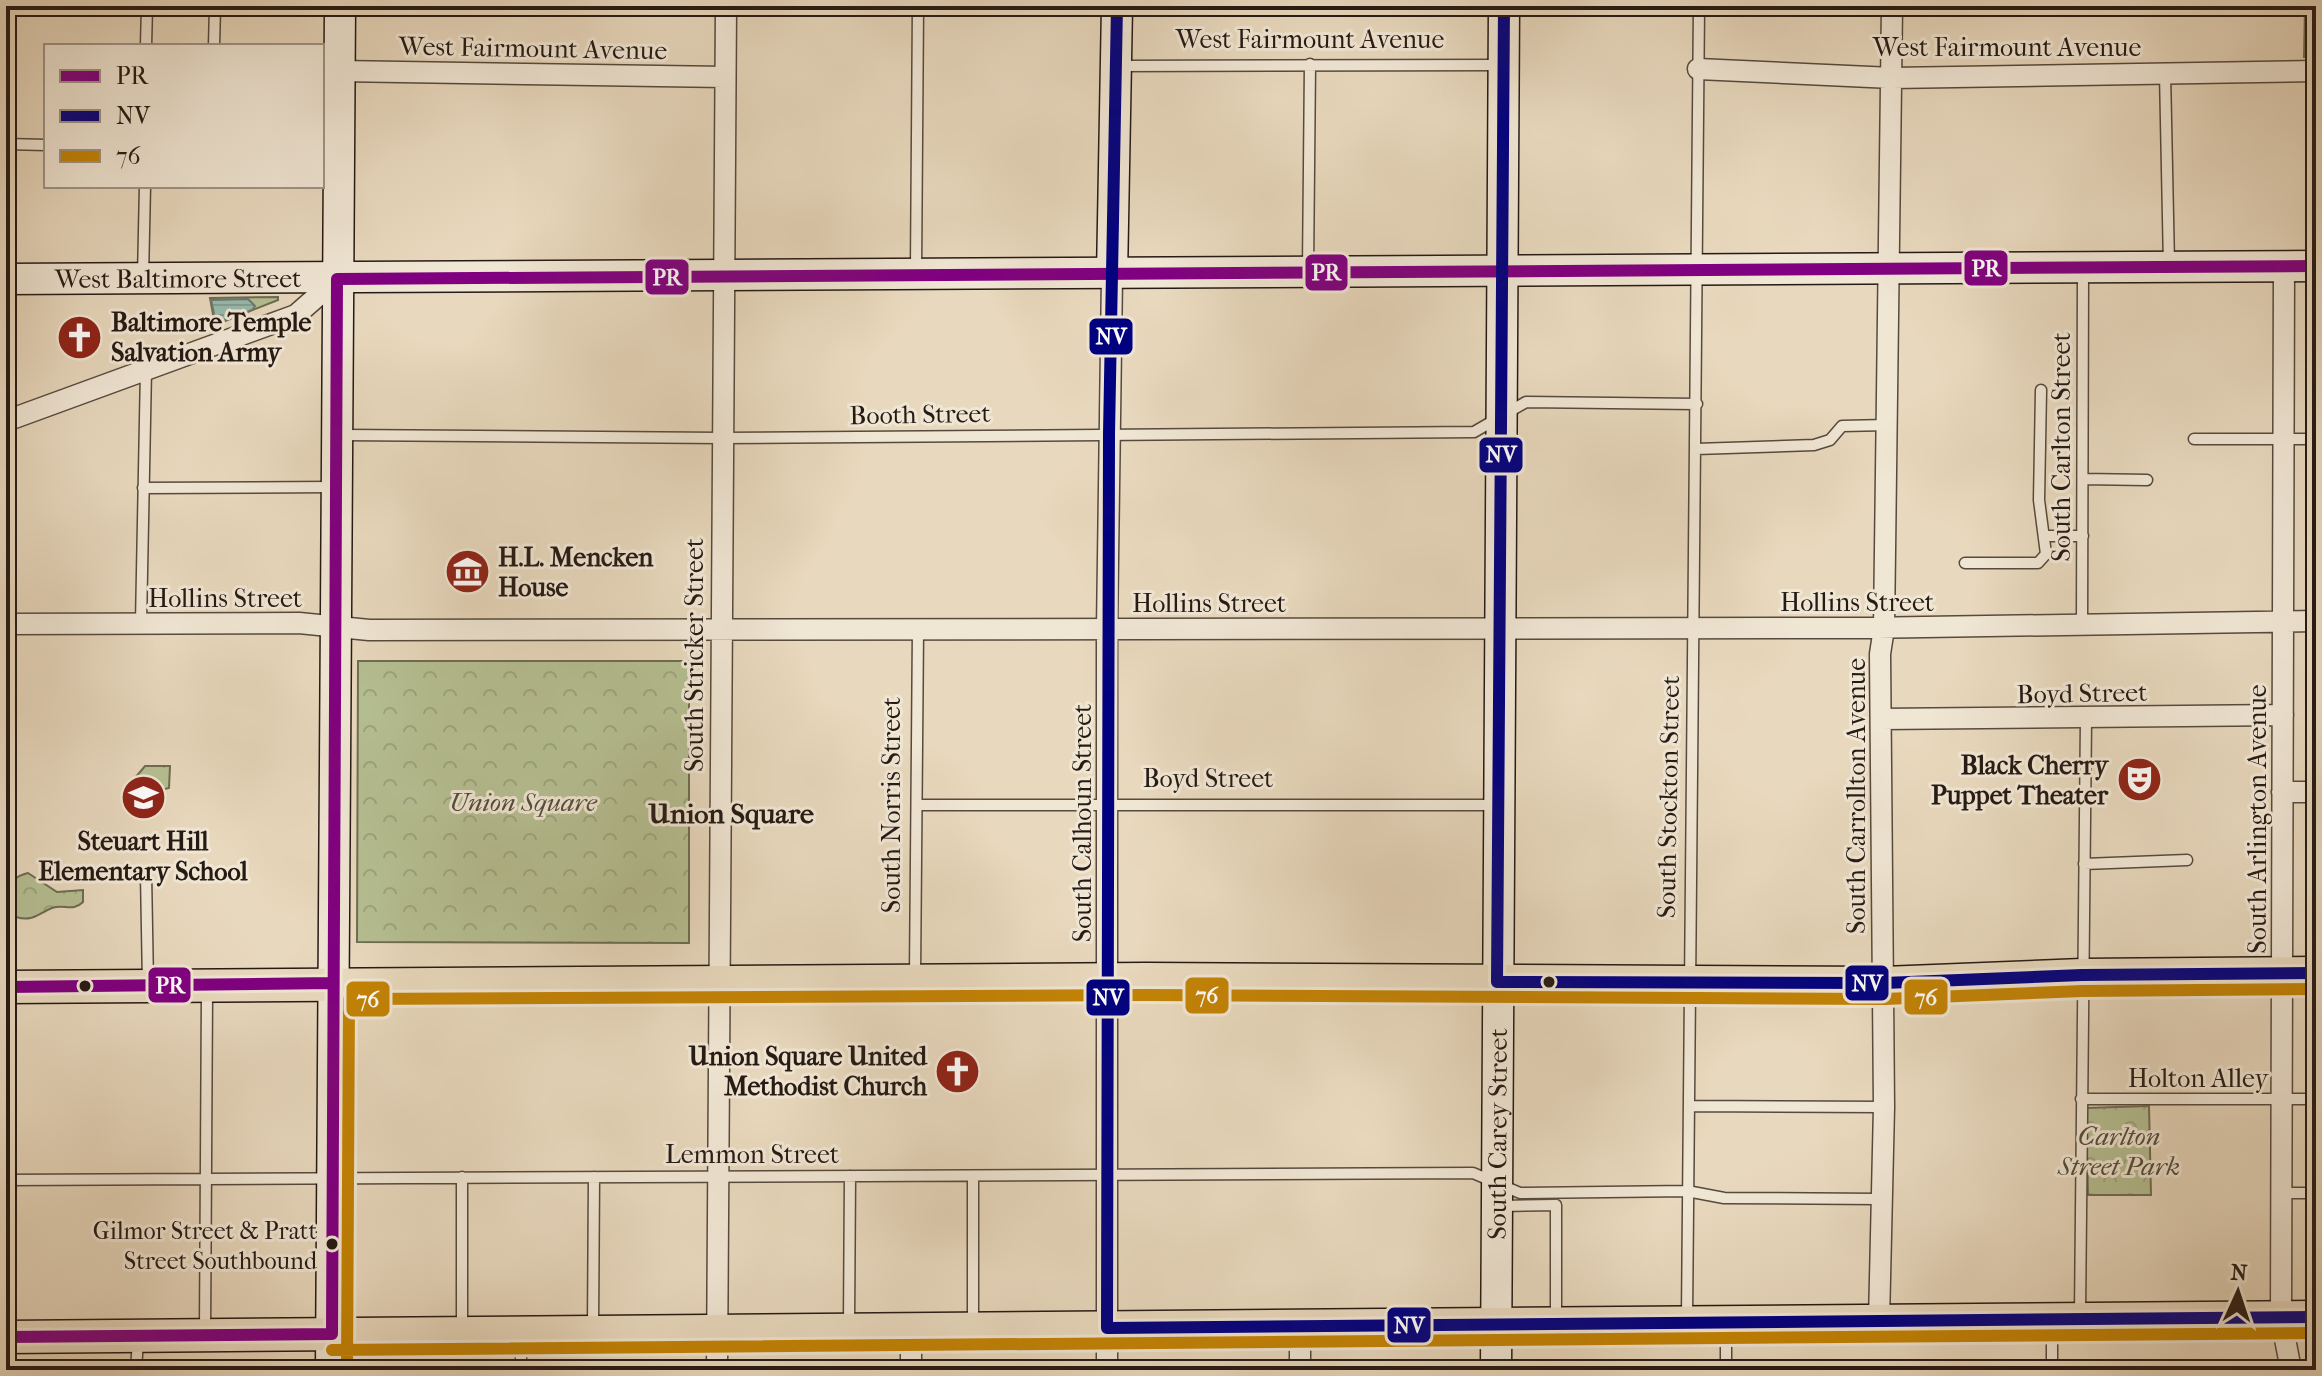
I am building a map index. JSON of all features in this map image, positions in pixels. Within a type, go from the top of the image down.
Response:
[{"type":"main road","points":[[331,1370],[337,279],[334,154],[340,6]]},
{"type":"main road","points":[[1112,276],[1117,6]]},
{"type":"main road","name":"South Carey Street","points":[[1496,1370],[1504,6]]},
{"type":"main road","name":"West Baltimore Street","points":[[6,279],[1112,276],[2316,266]]},
{"type":"main road","points":[[6,987],[915,980],[1884,983],[2082,975],[2316,973]]},
{"type":"main road","points":[[6,1337],[2316,1317]]},
{"type":"street","name":"South Stricker Street","points":[[717,1370],[726,6]]},
{"type":"street","name":"South Carrollton Avenue","points":[[1879,1321],[1879,1199],[1884,1107],[1880,654],[1884,628],[1888,425],[1892,6]]},
{"type":"street","name":"West Fairmount Avenue","points":[[1698,69],[1892,78],[2316,71]]},
{"type":"street","name":"West Fairmount Avenue","points":[[339,71],[725,77]]},
{"type":"street","name":"South Arlington Avenue","points":[[2284,266],[2281,1318],[2291,1370]]},
{"type":"street","name":"South Calhoun Street","points":[[1107,1370],[1107,629],[1112,276]]},
{"type":"street","points":[[6,421],[296,315],[337,279]]},
{"type":"street","name":"Hollins Street","points":[[6,624],[336,626],[369,630],[1500,629],[1884,628],[2316,621]]},
{"type":"street","name":"Boyd Street","points":[[1881,719],[2283,715]]},
{"type":"street","points":[[2282,792],[2316,792]]},
{"type":"street","points":[[1300,1326],[1300,1370]]},
{"type":"street","points":[[911,1329],[911,1370]]},
{"type":"lane","points":[[146,44],[147,6]]},
{"type":"lane","points":[[214,44],[215,6]]},
{"type":"lane","points":[[916,276],[918,6]]},
{"type":"lane","name":"South Stockton Street","points":[[1687,1323],[1699,6]]},
{"type":"lane","points":[[1308,272],[1310,64]]},
{"type":"lane","name":"West Fairmount Avenue","points":[[1116,66],[1503,65]]},
{"type":"lane","points":[[2165,72],[2169,267]]},
{"type":"lane","points":[[6,144],[44,145]]},
{"type":"lane","points":[[143,279],[145,188]]},
{"type":"lane","name":"South Carlton Street","points":[[2082,625],[2083,268]]},
{"type":"lane","points":[[141,623],[146,369]]},
{"type":"lane","points":[[1965,563],[2038,563],[2046,554],[2047,536],[2039,500],[2041,390]]},
{"type":"lane","name":"Booth Street","points":[[336,435],[721,438],[1474,432],[1526,402],[1697,404]]},
{"type":"lane","points":[[1696,449],[1814,445],[1830,440],[1842,426],[1888,425]]},
{"type":"lane","points":[[2194,439],[2316,439]]},
{"type":"lane","points":[[2083,479],[2147,480]]},
{"type":"lane","points":[[143,488],[335,487]]},
{"type":"lane","points":[[2047,536],[2083,536]]},
{"type":"lane","name":"South Norris Street","points":[[915,980],[918,629]]},
{"type":"lane","points":[[2052,1370],[2066,1320],[2081,1099],[2086,719]]},
{"type":"lane","name":"Boyd Street","points":[[917,805],[1498,805]]},
{"type":"lane","points":[[2084,864],[2187,860]]},
{"type":"lane","points":[[146,874],[149,986]]},
{"type":"lane","points":[[205,1335],[207,985]]},
{"type":"lane","name":"Holton Alley","points":[[2081,1099],[2316,1099]]},
{"type":"lane","points":[[1689,1106],[1884,1107]]},
{"type":"lane","name":"Lemmon Street","points":[[6,1180],[1473,1173],[1496,1195]]},
{"type":"lane","points":[[849,1330],[850,1176]]},
{"type":"lane","points":[[973,1176],[973,1329]]},
{"type":"lane","points":[[462,1177],[462,1332]]},
{"type":"lane","points":[[593,1332],[594,1177]]},
{"type":"lane","points":[[1496,1195],[1687,1191],[1724,1198],[1879,1199]]},
{"type":"lane","points":[[2281,1193],[2316,1193]]},
{"type":"lane","points":[[1496,1195],[1556,1205],[1556,1324]]},
{"type":"lane","points":[[1726,1323],[1726,1370]]},
{"type":"lane","points":[[521,1332],[521,1370]]},
{"type":"lane","points":[[136,1370],[138,1336]]},
{"type":"green space","points":[[2305,6],[2316,6],[2316,57],[2304,57]]},
{"type":"green space","points":[[278,297],[278,300],[215,325],[210,298]]},
{"type":"green space","name":"Union Square","points":[[358,661],[689,661],[689,943],[357,942]]},
{"type":"green space","points":[[145,766],[170,766],[169,788],[136,796],[130,784]]},
{"type":"green space","points":[[28,873],[57,892],[83,890],[83,902],[76,907],[52,908],[31,918],[16,917],[7,897],[8,890],[14,880]]},
{"type":"green space","name":"Carlton Street Park","points":[[2149,1106],[2151,1195],[2088,1195],[2086,1108]]},
{"type":"green space","points":[[821,1363],[821,1370],[750,1370],[750,1364]]},
{"type":"shaded area","points":[[248,299],[255,306],[252,310],[216,323],[211,300]]},
{"type":"transit line","name":"NV","points":[[1107,1328],[1109,434],[1117,6]]},
{"type":"transit line","name":"NV","points":[[1504,6],[1497,982],[1884,983],[2082,975],[2316,973]]},
{"type":"transit line","name":"PR","points":[[337,279],[2316,266]]},
{"type":"transit line","name":"PR","points":[[6,1337],[332,1334],[337,279]]},
{"type":"transit line","name":"PR","points":[[6,987],[333,983]]},
{"type":"transit line","name":"76","points":[[347,1370],[349,999],[1146,995],[1884,999],[2082,991],[2316,989]]},
{"type":"transit line","name":"NV","points":[[1107,1328],[2316,1317]]},
{"type":"transit line","name":"76","points":[[332,1350],[2316,1333]]},
{"type":"place","name":"Baltimore Temple Salvation Army","points":[[80,337]]},
{"type":"place","name":"H.L. Mencken House","points":[[467,572]]},
{"type":"place","name":"Black Cherry Puppet Theater","points":[[2139,780]]},
{"type":"place","name":"Steuart Hill Elementary School","points":[[143,798]]},
{"type":"place","name":"Union Square United Methodist Church","points":[[958,1071]]},
{"type":"place","name":"Gilmor Street & Pratt Street Southbound","points":[[332,1244]]},
{"type":"district","name":"Union Square","points":[[731,813]]}]
